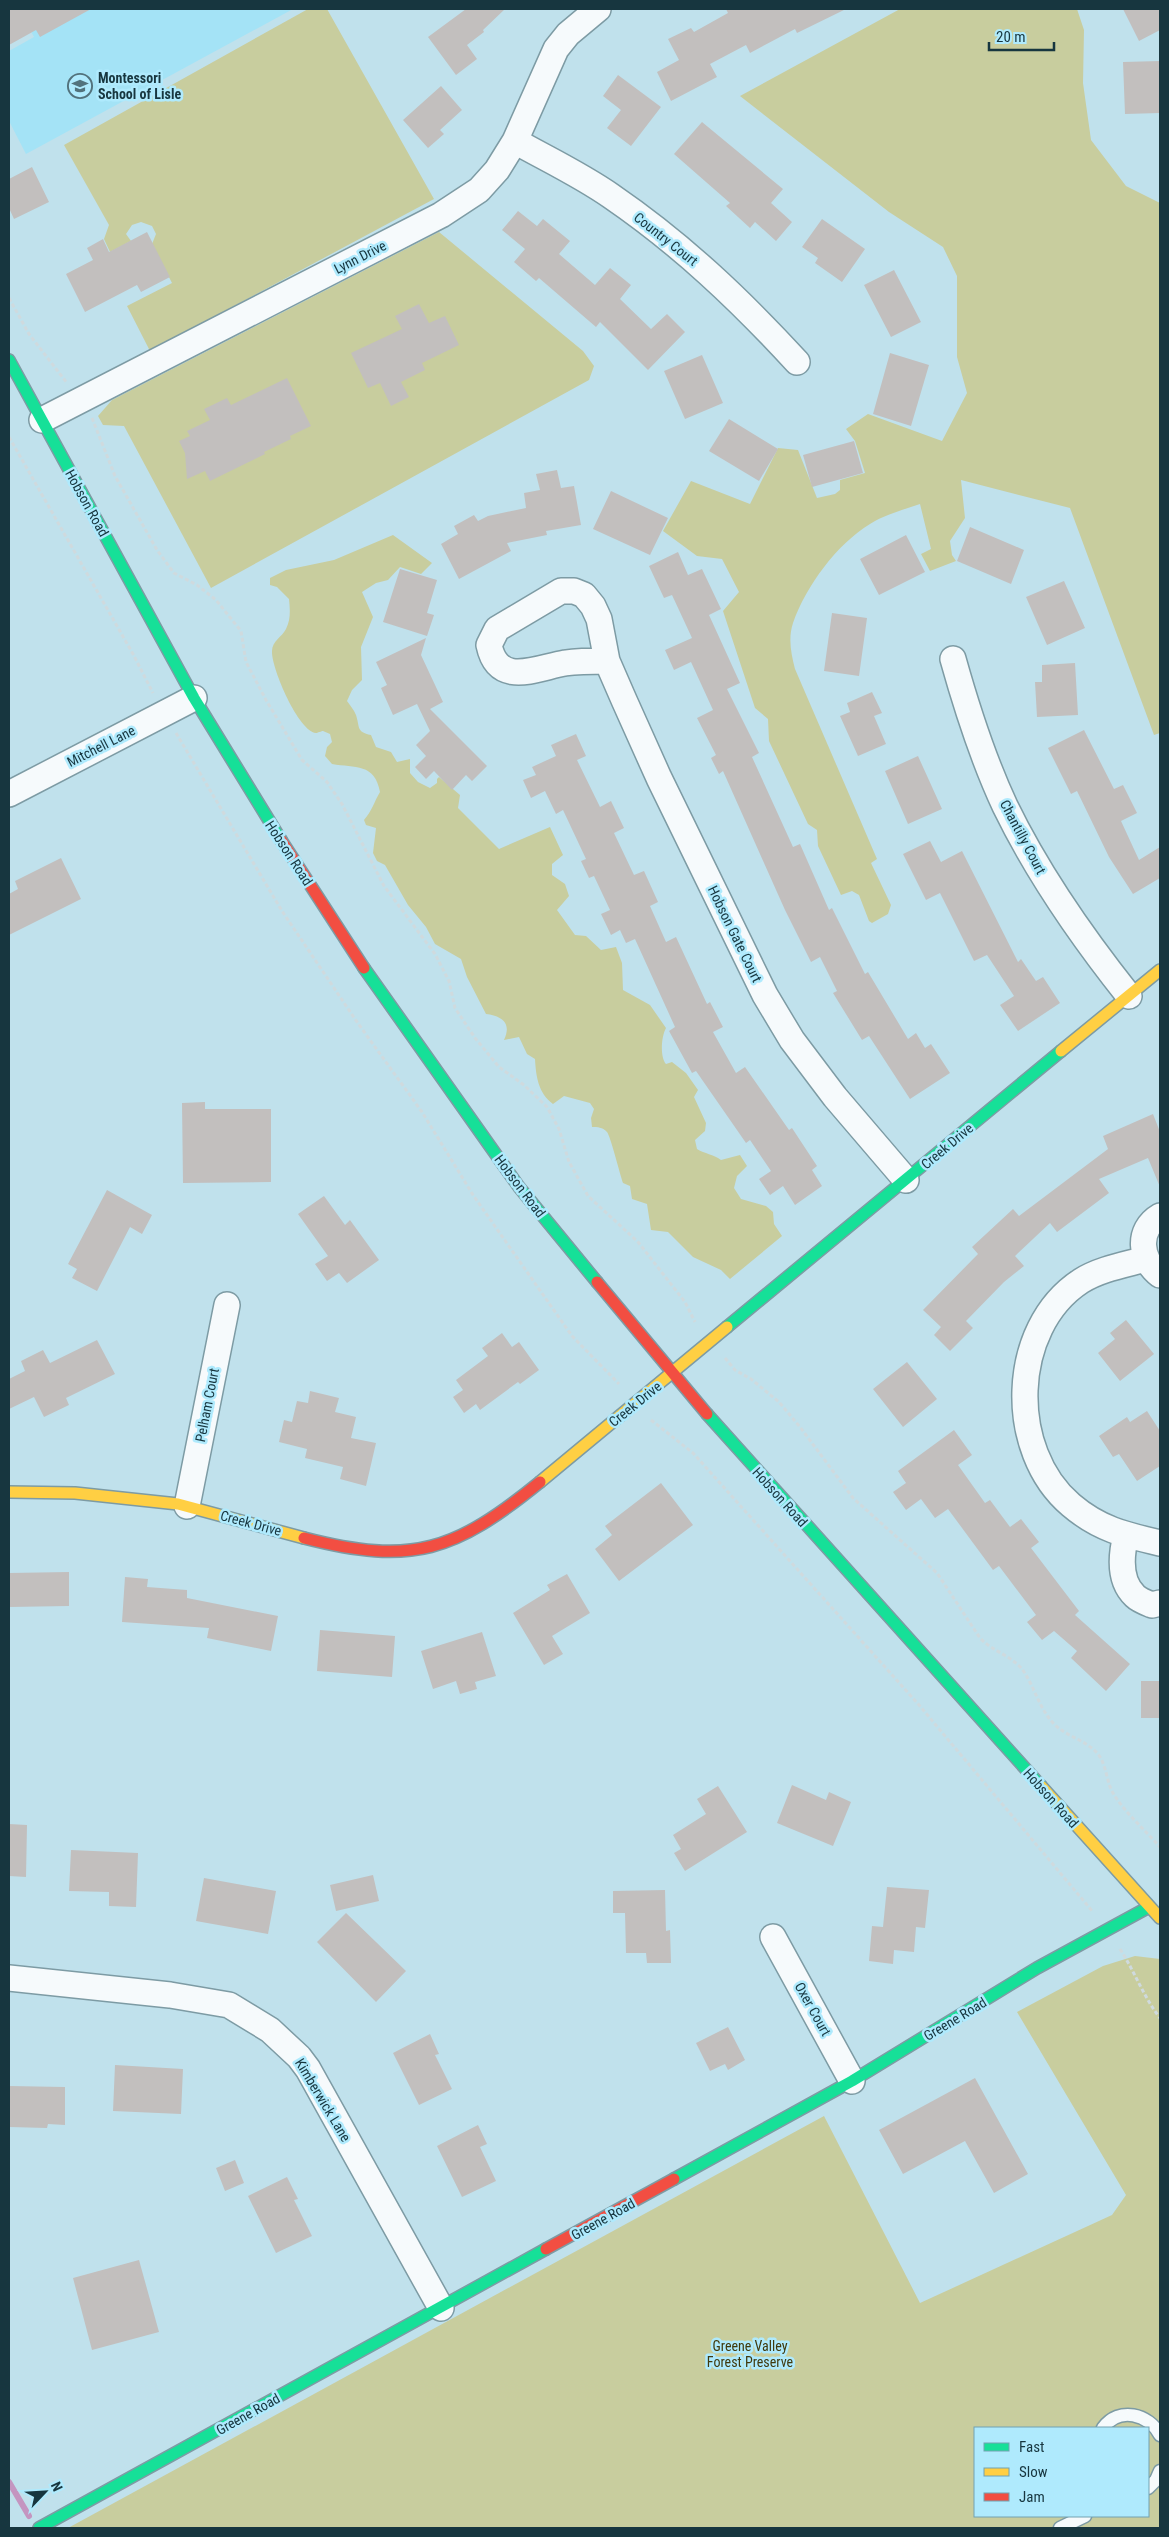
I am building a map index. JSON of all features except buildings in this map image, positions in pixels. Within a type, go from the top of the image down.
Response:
[{"type":"street","name":"Lynn Drive","points":[[42,420],[442,216],[479,190],[497,170],[515,141],[556,49],[568,34],[598,9]]},
{"type":"street","name":"Country Court","points":[[515,141],[610,195],[678,246],[740,300],[797,362]]},
{"type":"street","name":"Hobson Road","points":[[9,360],[194,698],[270,823],[357,959],[421,1052],[519,1187],[672,1374],[780,1498],[1156,1908]]},
{"type":"street","name":"Hobson Gate Court","points":[[607,661],[574,662],[520,674],[507,671],[496,663],[490,654],[489,645],[492,636],[506,623],[561,591],[574,591],[584,595],[593,606],[599,619],[607,661],[659,778],[765,995],[792,1040],[835,1097],[906,1180]]},
{"type":"street","name":"Chantilly Court","points":[[953,659],[965,701],[1005,805],[1033,858],[1066,910],[1102,962],[1129,996]]},
{"type":"street","name":"Mitchell Lane","points":[[9,794],[194,698]]},
{"type":"street","name":"Creek Drive","points":[[9,1492],[102,1496],[187,1506],[323,1542],[370,1551],[403,1552],[441,1545],[468,1534],[495,1518],[672,1374],[1160,970]]},
{"type":"street","points":[[1160,1216],[1148,1227],[1144,1237],[1153,1267],[1091,1276],[1080,1282],[1061,1300],[1034,1342],[1024,1394],[1025,1415],[1030,1441],[1051,1483],[1069,1504],[1087,1518],[1114,1532],[1160,1543]]},
{"type":"street","name":"Pelham Court","points":[[187,1506],[227,1305]]},
{"type":"street","points":[[1126,1535],[1121,1555],[1123,1577],[1135,1596],[1152,1606],[1160,1603]]},
{"type":"street","name":"Greene Road","points":[[39,2528],[852,2081],[1037,1968],[1156,1908]]},
{"type":"street","name":"Oxer Court","points":[[773,1937],[852,2081]]},
{"type":"street","name":"Kimberwick Lane","points":[[9,1978],[170,1995],[229,2005],[270,2030],[299,2057],[308,2069],[441,2308]]},
{"type":"lane","points":[[1105,2427],[1124,2415],[1137,2415],[1148,2420],[1160,2435]]},
{"type":"lane","points":[[1149,2487],[1156,2480],[1160,2471]]},
{"type":"lane","points":[[1060,2528],[1081,2517]]},
{"type":"path","points":[[9,298],[29,334],[94,421],[115,476],[157,550],[174,573],[197,585],[216,600],[240,630],[246,662],[266,700],[302,760],[327,782],[342,804],[384,886],[435,954],[449,982],[455,1008],[475,1038],[499,1067],[524,1085],[547,1107],[559,1129],[569,1162],[588,1196],[638,1242],[685,1302],[699,1326]]},
{"type":"path","points":[[9,436],[134,654]]},
{"type":"path","points":[[724,1357],[735,1370],[751,1379],[779,1402],[853,1498],[937,1573],[987,1646],[1011,1660],[1020,1668],[1032,1686],[1038,1704],[1055,1725],[1065,1733],[1087,1744],[1098,1754],[1104,1764],[1114,1796],[1160,1848]]},
{"type":"path","points":[[1132,1969],[1145,1999],[1160,2018]]},
{"type":"shaded area","name":"Montessori School of Lisle","points":[[19,9],[293,9],[26,154],[9,121],[9,51],[34,37]]},
{"type":"green space","points":[[308,9],[327,9],[434,199],[150,351],[127,306],[172,283],[152,244],[156,234],[152,226],[141,222],[132,225],[126,234],[131,241],[110,252],[104,239],[109,225],[64,145]]},
{"type":"green space","points":[[900,9],[1077,9],[1084,30],[1083,83],[1091,140],[1126,186],[1160,203],[1160,733],[1154,735],[1070,508],[961,480],[965,518],[950,541],[952,555],[956,561],[930,571],[921,554],[931,549],[920,504],[888,515],[870,524],[858,532],[835,554],[814,581],[793,623],[790,640],[795,669],[877,859],[871,863],[891,905],[888,914],[872,923],[869,921],[859,895],[852,891],[841,895],[818,846],[817,830],[808,824],[769,741],[768,719],[755,708],[723,611],[739,592],[722,559],[697,556],[663,531],[691,481],[750,504],[778,448],[798,450],[817,498],[835,494],[840,490],[840,480],[865,473],[855,441],[846,429],[868,414],[942,441],[967,393],[957,357],[957,276],[943,247],[889,212],[740,96]]},
{"type":"green space","points":[[439,232],[583,351],[594,366],[589,380],[211,588],[124,426],[103,425],[98,416],[112,400]]},
{"type":"green space","points":[[393,535],[432,563],[421,574],[400,567],[388,580],[376,583],[362,592],[373,617],[361,647],[362,680],[352,690],[347,701],[355,713],[359,728],[361,731],[371,735],[376,747],[391,752],[397,762],[410,759],[410,773],[418,782],[430,788],[437,783],[439,777],[460,795],[458,808],[499,849],[550,827],[563,855],[552,864],[552,875],[565,884],[569,896],[557,910],[575,935],[586,936],[601,950],[616,947],[622,963],[623,990],[650,1005],[666,1028],[662,1047],[664,1061],[666,1064],[672,1062],[686,1073],[698,1090],[694,1097],[706,1123],[705,1131],[695,1140],[697,1149],[721,1160],[740,1155],[747,1166],[737,1176],[734,1188],[741,1199],[766,1206],[773,1212],[774,1224],[782,1236],[730,1279],[721,1270],[693,1257],[668,1232],[651,1230],[647,1204],[632,1199],[630,1186],[623,1183],[607,1132],[600,1128],[592,1127],[591,1118],[594,1109],[590,1103],[564,1096],[553,1104],[544,1095],[537,1078],[535,1059],[527,1054],[519,1037],[504,1040],[507,1029],[504,1021],[486,1014],[467,977],[461,959],[435,944],[426,927],[408,905],[385,865],[377,861],[373,853],[376,828],[366,825],[364,820],[380,792],[374,776],[369,771],[356,767],[332,764],[325,756],[327,747],[332,742],[330,734],[323,731],[316,733],[309,730],[301,722],[287,697],[276,670],[272,648],[288,625],[290,614],[289,599],[277,587],[270,585],[270,578],[286,570],[334,560]]},
{"type":"green space","name":"Greene Valley Forest Preserve","points":[[1135,1956],[1160,1959],[1160,2528],[68,2528],[824,2116],[920,2303],[1112,2215],[1126,2195],[1017,2012],[1103,1966]]},
{"type":"waterway","points":[[9,2482],[29,2516]]},
{"type":"traffic: fast","points":[[9,360],[194,698],[281,840]]},
{"type":"traffic: fast","points":[[364,968],[519,1187],[597,1282]]},
{"type":"traffic: fast","points":[[727,1327],[1061,1051]]},
{"type":"traffic: fast","points":[[707,1414],[1041,1786]]},
{"type":"traffic: fast","points":[[674,2179],[852,2081],[1037,1968],[1149,1907]]},
{"type":"traffic: fast","points":[[39,2528],[546,2249]]},
{"type":"traffic: slow","points":[[1061,1051],[1160,970]]},
{"type":"traffic: slow","points":[[540,1482],[727,1327]]},
{"type":"traffic: slow","points":[[9,1492],[75,1493],[178,1504],[304,1538]]},
{"type":"traffic: slow","points":[[1041,1786],[1160,1918]]},
{"type":"traffic: jam","points":[[281,840],[364,968]]},
{"type":"traffic: jam","points":[[597,1282],[707,1414]]},
{"type":"traffic: jam","points":[[304,1538],[375,1551],[404,1551],[431,1546],[457,1537],[483,1524],[540,1482]]},
{"type":"traffic: jam","points":[[546,2249],[674,2179]]},
{"type":"place","name":"Montessori School of Lisle","points":[[80,86]]}]
